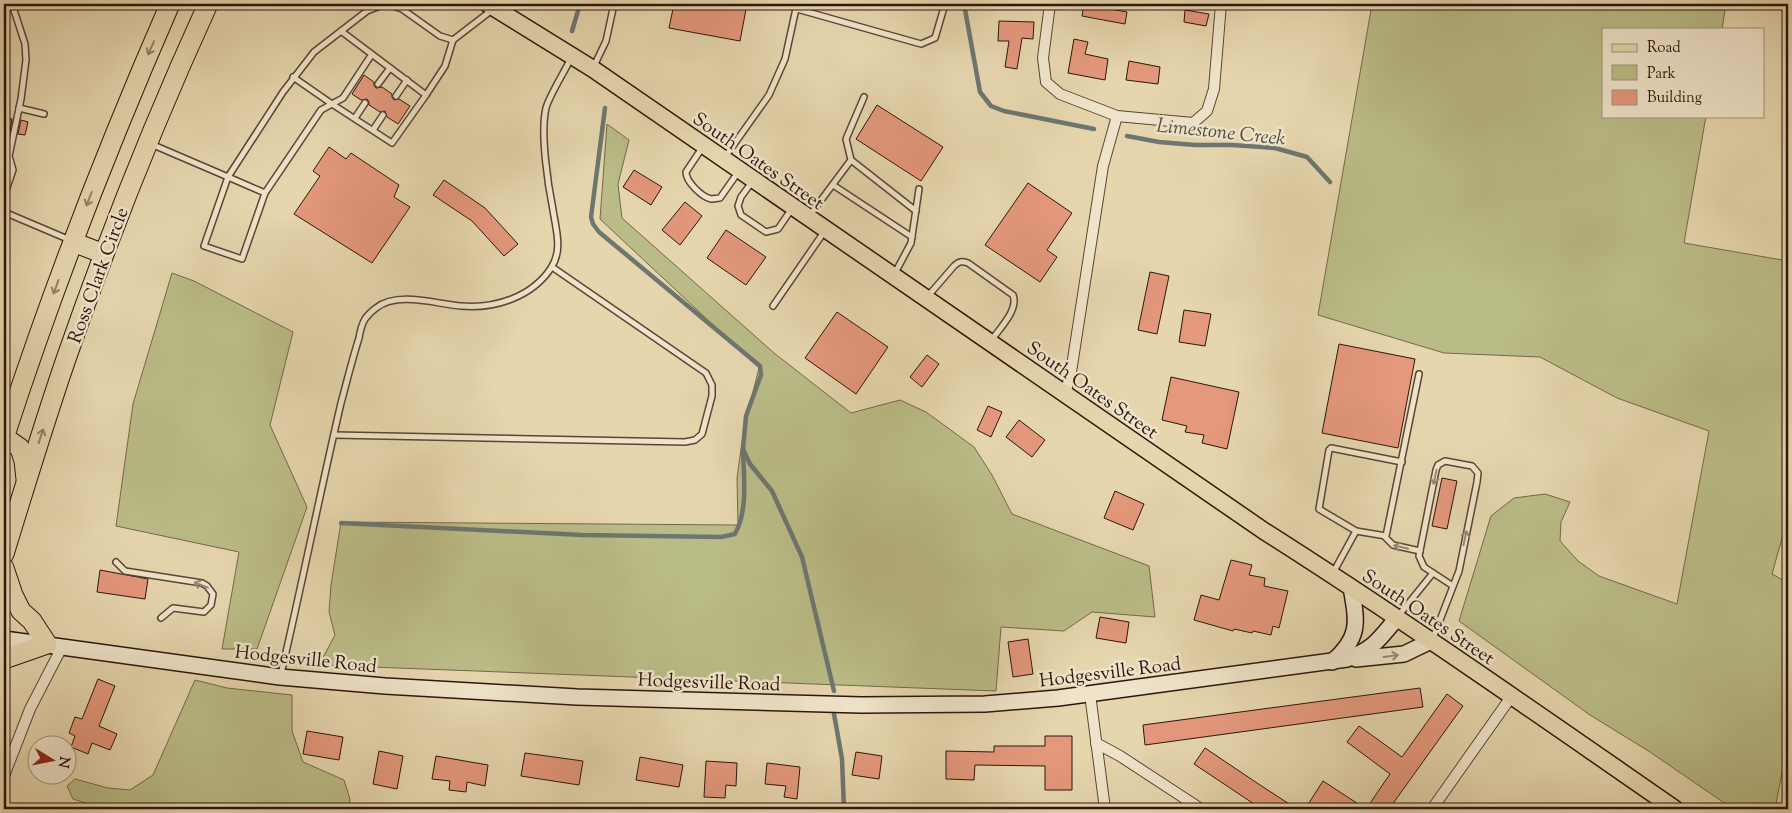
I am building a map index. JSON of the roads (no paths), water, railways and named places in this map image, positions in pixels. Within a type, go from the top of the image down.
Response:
[{"type":"highway","name":"Ross Clark Circle","points":[[4,437],[72,242],[121,117],[170,4]]},
{"type":"highway","name":"Ross Clark Circle","points":[[4,554],[66,359],[104,254],[148,143],[208,4]]},
{"type":"highway","points":[[72,242],[104,254]]},
{"type":"highway","points":[[4,437],[20,448],[24,462],[26,483]]},
{"type":"highway","points":[[4,568],[13,596],[21,611],[54,645],[4,659]]},
{"type":"main road","name":"South Oates Street","points":[[491,6],[592,69],[1264,532],[1397,618],[1675,809]]},
{"type":"street","points":[[1050,4],[1043,58],[1046,82],[1060,94],[1117,116],[1193,123],[1207,111],[1214,89],[1221,4]]},
{"type":"street","points":[[1065,394],[1071,372],[1104,166],[1117,116]]},
{"type":"street","points":[[1332,662],[1344,651],[1352,640],[1354,633],[1355,611],[1351,587]]},
{"type":"street","name":"Hodgesville Road","points":[[4,639],[280,678],[500,693],[852,705],[985,704],[1090,694],[1347,660],[1376,644],[1397,618]]},
{"type":"street","points":[[1347,660],[1404,654],[1431,641]]},
{"type":"street","points":[[4,776],[54,645]]},
{"type":"street","points":[[1090,694],[1105,809]]},
{"type":"street","points":[[1432,809],[1512,696]]},
{"type":"street","points":[[1096,743],[1120,756],[1201,809]]},
{"type":"lane","points":[[4,196],[13,170],[9,156],[26,60],[25,44],[12,4]]},
{"type":"lane","points":[[592,69],[606,41],[614,4]]},
{"type":"lane","points":[[724,160],[769,95],[785,59],[797,6],[921,44],[935,38],[945,4]]},
{"type":"lane","points":[[372,54],[343,98],[321,110],[265,193],[242,259],[204,246],[228,177],[294,77],[314,52],[367,11],[380,6],[390,5],[402,9],[440,36],[453,40]]},
{"type":"lane","points":[[294,77],[392,143],[445,66],[453,40],[491,6]]},
{"type":"lane","points":[[341,31],[426,95]]},
{"type":"lane","points":[[280,678],[334,435],[353,356],[364,320],[377,307],[398,300],[427,300],[462,306],[490,305],[512,300],[537,285],[552,267],[558,248],[558,234],[547,173],[544,135],[546,107],[572,56]]},
{"type":"lane","points":[[378,84],[390,68]]},
{"type":"lane","points":[[396,96],[407,80]]},
{"type":"lane","points":[[864,97],[846,139],[851,160],[916,212]]},
{"type":"lane","points":[[355,118],[365,103]]},
{"type":"lane","points":[[19,108],[44,114]]},
{"type":"lane","points":[[372,130],[383,114]]},
{"type":"lane","points":[[148,143],[265,193]]},
{"type":"lane","points":[[704,146],[686,172],[686,176],[691,184],[707,197],[712,199],[720,198],[739,170]]},
{"type":"lane","points":[[808,218],[851,160]]},
{"type":"lane","points":[[753,180],[741,197],[738,206],[741,216],[766,232],[773,231],[778,229],[793,207]]},
{"type":"lane","points":[[833,185],[912,237]]},
{"type":"lane","points":[[893,276],[911,243],[919,189]]},
{"type":"lane","points":[[4,212],[72,242]]},
{"type":"lane","points":[[773,306],[826,230]]},
{"type":"lane","points":[[926,299],[958,262],[968,263],[1012,295],[1014,300],[1011,312],[990,343]]},
{"type":"lane","points":[[334,435],[685,442],[695,440],[702,434],[712,396],[712,385],[706,373],[552,267]]},
{"type":"lane","points":[[1385,537],[1420,374]]},
{"type":"lane","points":[[1402,462],[1332,448],[1329,450],[1319,509],[1356,531],[1385,537],[1393,545],[1420,551]]},
{"type":"lane","points":[[1431,641],[1454,586],[1478,473],[1472,466],[1445,461],[1438,465],[1420,551],[1421,562],[1424,567],[1454,586]]},
{"type":"lane","points":[[1332,575],[1356,531]]},
{"type":"lane","points":[[116,562],[125,570],[202,584],[207,586],[213,594],[211,605],[204,612],[173,608],[161,618]]},
{"type":"lane","points":[[1397,618],[1433,573]]},
{"type":"waterway","points":[[572,31],[580,4]]},
{"type":"waterway","name":"Limestone Creek","points":[[964,4],[980,92],[991,106],[1004,111],[1094,129]]},
{"type":"waterway","points":[[605,108],[591,217],[593,224],[599,232],[760,366],[761,375],[746,416],[743,449],[750,464],[772,491],[802,557],[834,691]]},
{"type":"waterway","name":"Limestone Creek","points":[[1127,136],[1159,142],[1195,145],[1275,148],[1307,157],[1330,182]]},
{"type":"waterway","points":[[341,523],[582,535],[721,537],[735,534],[742,515],[744,505],[743,452]]},
{"type":"waterway","points":[[834,714],[842,759],[844,809]]}]
